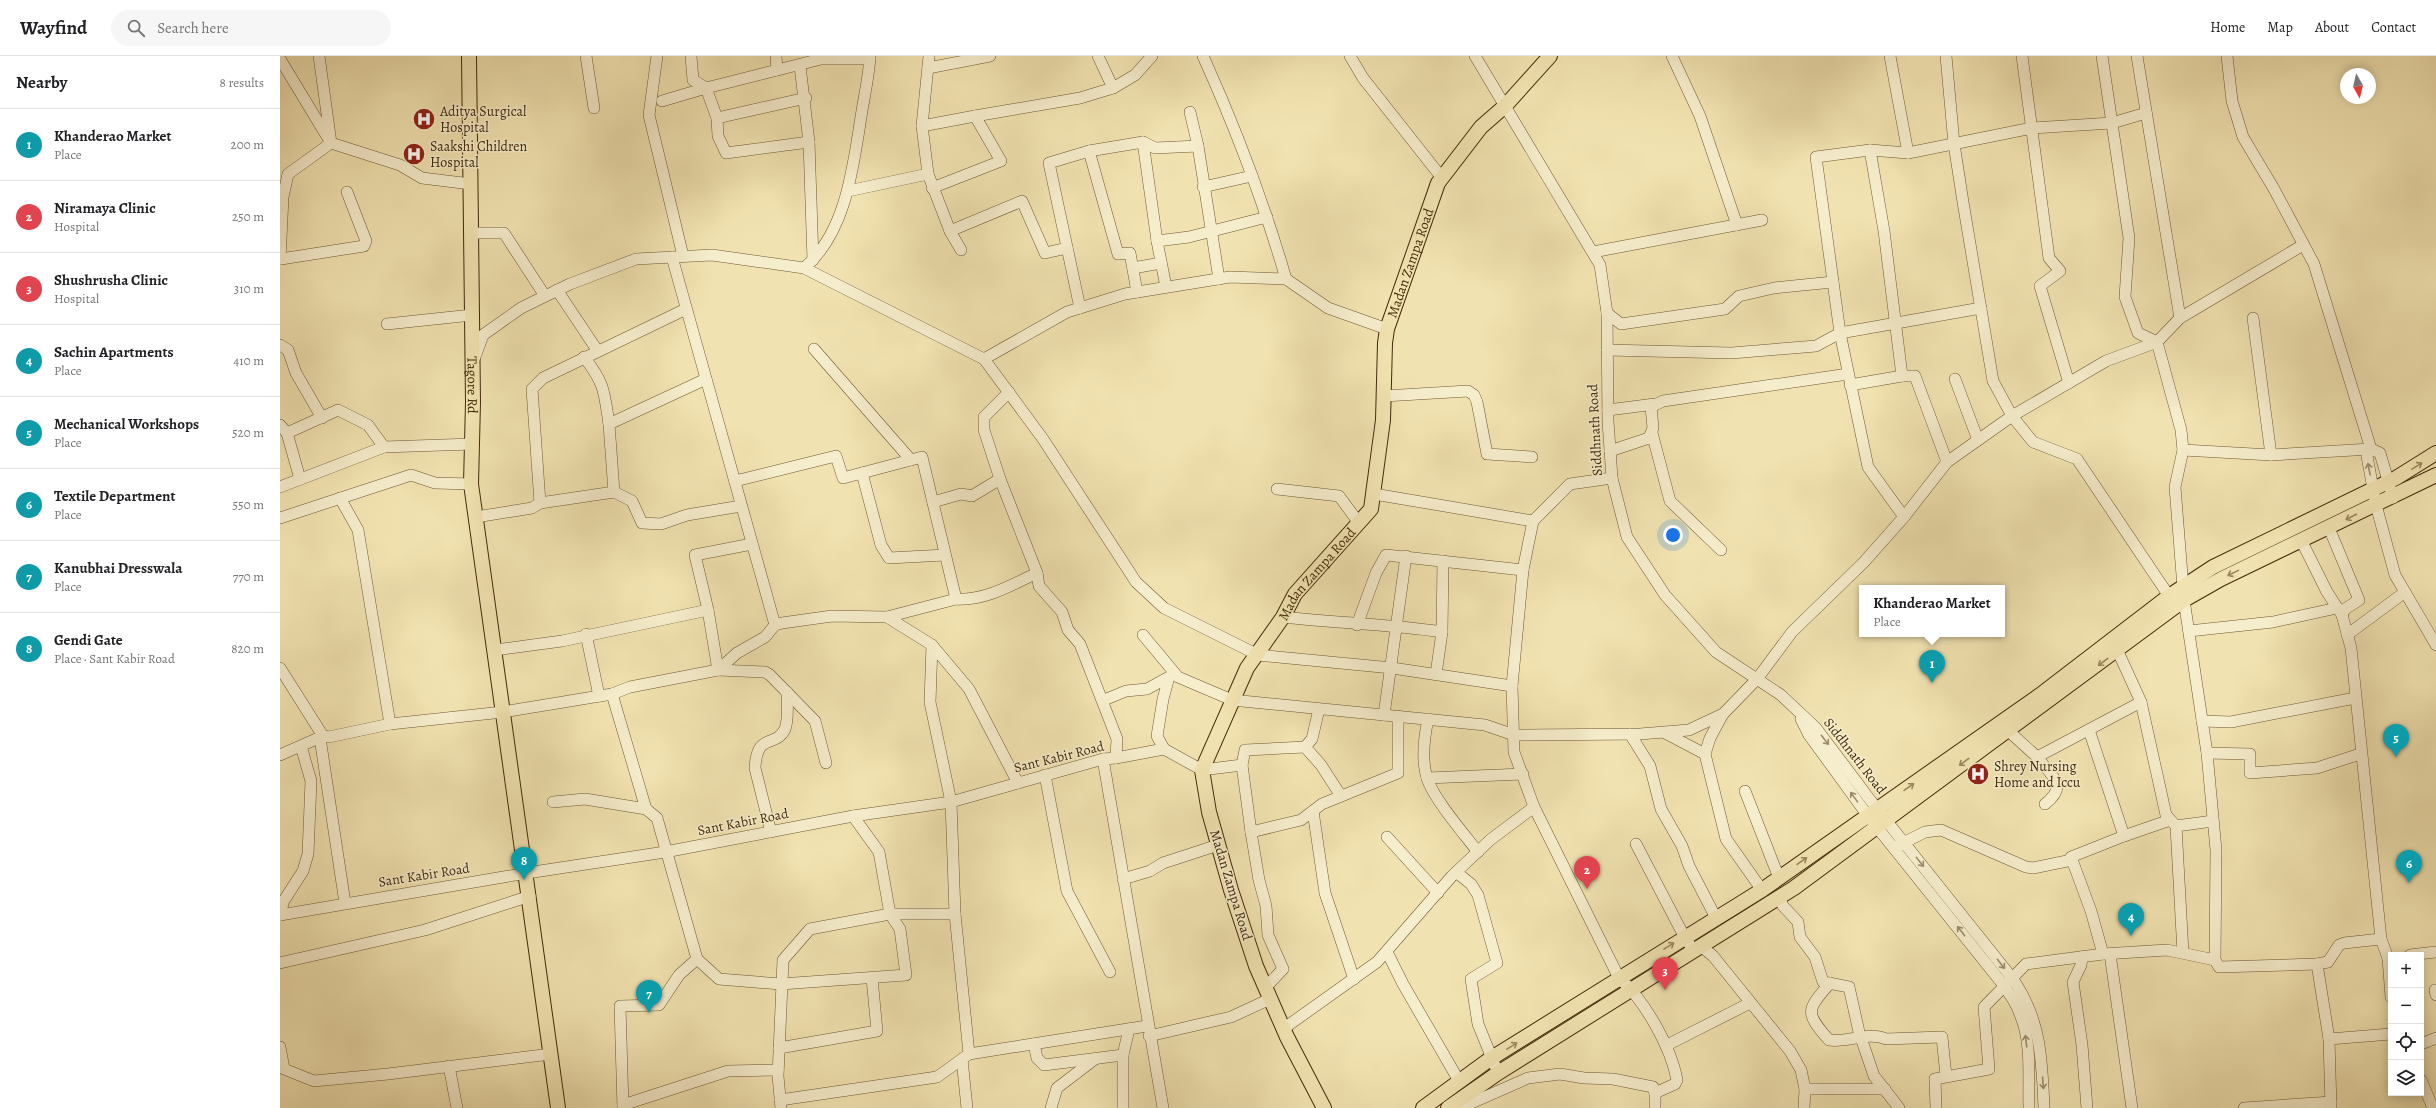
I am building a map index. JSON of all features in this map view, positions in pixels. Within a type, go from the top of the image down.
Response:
[{"type":"main road","name":"Tagore Rd","points":[[469,56],[473,362],[471,484],[527,873],[558,1108]]},
{"type":"main road","name":"Madan Zampa Road","points":[[1324,1108],[1283,1030],[1256,966],[1218,845],[1209,812],[1202,770],[1247,668],[1283,617],[1295,594],[1371,509],[1383,420],[1384,343],[1387,329],[1438,183],[1481,128],[1503,103],[1550,56]]},
{"type":"main road","points":[[1448,1108],[1498,1073],[1633,991],[1726,929],[1784,894],[1882,824],[2004,727],[2184,594],[2213,567],[2388,482],[2414,468],[2436,453]]},
{"type":"main road","points":[[2116,645],[2170,596],[2184,594],[2221,579],[2376,504],[2393,498],[2436,475]]},
{"type":"main road","points":[[1423,1108],[1490,1059],[1684,936],[1758,892],[1872,813],[2004,727]]},
{"type":"main road","points":[[1779,878],[1784,894]]},
{"type":"main road","points":[[1758,892],[1763,908]]},
{"type":"street","points":[[319,56],[332,143]]},
{"type":"street","points":[[586,56],[594,108]]},
{"type":"street","points":[[658,56],[649,115],[686,309],[775,625]]},
{"type":"street","points":[[691,56],[693,80],[706,88],[717,118],[718,136],[726,153],[809,142]]},
{"type":"street","points":[[776,56],[782,69]]},
{"type":"street","points":[[782,69],[788,56]]},
{"type":"street","points":[[929,56],[922,126],[928,174],[932,188],[950,231],[961,250]]},
{"type":"street","points":[[928,68],[990,56]]},
{"type":"street","points":[[1098,56],[1112,88]]},
{"type":"street","points":[[922,126],[1080,98],[1112,88],[1135,75],[1152,56]]},
{"type":"street","points":[[1204,56],[1230,115],[1267,217],[1286,279]]},
{"type":"street","points":[[1350,56],[1363,78],[1442,178]]},
{"type":"street","name":"Siddhnath Road","points":[[1476,56],[1600,265],[1607,313],[1608,410],[1612,478],[1627,537],[1665,595],[1716,652],[1781,695],[1798,713],[1809,735],[1899,844]]},
{"type":"street","points":[[1672,56],[1700,116],[1737,225]]},
{"type":"street","points":[[1890,56],[1908,153]]},
{"type":"street","points":[[1946,56],[1954,144],[1993,381],[2012,416],[2033,442],[2077,459],[2170,596]]},
{"type":"street","points":[[2022,56],[2049,258],[2060,271],[2040,286],[2069,383]]},
{"type":"street","points":[[2102,56],[2129,238],[2126,297],[2138,333],[2157,342],[2181,430],[2183,450],[2175,486],[2184,594],[2207,753],[2216,850],[2215,960],[2219,967],[2317,964],[2328,962],[2339,945],[2381,939]]},
{"type":"street","points":[[2137,56],[2180,318]]},
{"type":"street","points":[[2227,56],[2232,101],[2243,137],[2274,189],[2314,264],[2371,449]]},
{"type":"street","points":[[662,101],[706,88],[800,66],[821,59],[870,57],[848,191],[839,218],[813,260],[804,268]]},
{"type":"street","points":[[280,59],[332,143],[400,165],[422,178],[470,184]]},
{"type":"street","points":[[800,66],[806,98],[809,142],[813,260]]},
{"type":"street","points":[[717,118],[806,98]]},
{"type":"street","points":[[1190,112],[1198,146],[1203,187],[1219,279]]},
{"type":"street","points":[[1904,517],[1868,466],[1840,333],[1816,157],[1870,150],[1908,153],[2032,128],[2112,122],[2146,113]]},
{"type":"street","points":[[932,188],[1002,161],[975,116]]},
{"type":"street","points":[[1080,308],[1049,163],[1088,151],[1143,142],[1155,148],[1198,146]]},
{"type":"street","points":[[1143,142],[1157,241],[1166,288]]},
{"type":"street","points":[[332,143],[288,174],[283,197],[280,259],[364,246],[366,241],[347,192]]},
{"type":"street","points":[[1870,150],[1884,231],[1902,376]]},
{"type":"street","points":[[1088,151],[1118,254],[1130,253],[1137,292]]},
{"type":"street","points":[[848,191],[928,174]]},
{"type":"street","points":[[1203,187],[1252,176]]},
{"type":"street","points":[[950,231],[1022,201],[1045,252],[1067,248]]},
{"type":"street","points":[[1157,241],[1189,237],[1210,230],[1267,217]]},
{"type":"street","points":[[1593,252],[1762,220]]},
{"type":"street","points":[[472,234],[504,233],[545,296]]},
{"type":"street","points":[[1758,892],[1726,839],[1705,754],[1710,738],[1722,714],[1757,679],[1792,632],[1864,562],[1904,517],[1947,462],[2012,416],[2106,361],[2157,342],[2180,318],[2304,245]]},
{"type":"street","points":[[473,362],[483,335],[521,308],[557,290],[636,259],[712,255],[804,268],[984,358],[1043,439],[1136,582],[1164,608],[1258,654],[1392,668],[1512,686]]},
{"type":"street","points":[[1133,268],[1162,263]]},
{"type":"street","points":[[984,358],[1067,312],[1137,292],[1230,277],[1286,279],[1328,308],[1387,329]]},
{"type":"street","points":[[1607,313],[1621,324],[1725,309],[1739,296],[1774,288],[1833,282]]},
{"type":"street","points":[[557,290],[597,350]]},
{"type":"street","points":[[1607,350],[1730,353],[1816,346],[1840,333],[1981,308]]},
{"type":"street","points":[[540,503],[532,389],[543,378],[597,350],[686,309]]},
{"type":"street","points":[[387,324],[472,315]]},
{"type":"street","points":[[2253,318],[2271,455]]},
{"type":"street","points":[[280,345],[288,350],[296,373],[322,418]]},
{"type":"street","points":[[814,349],[911,460]]},
{"type":"street","points":[[584,357],[599,377],[604,389],[609,424],[614,492]]},
{"type":"street","points":[[1608,410],[1849,379],[1915,376],[1947,462]]},
{"type":"street","points":[[609,424],[706,379]]},
{"type":"street","points":[[1955,379],[1978,440]]},
{"type":"street","points":[[1384,396],[1468,391],[1474,395],[1477,402],[1487,454],[1532,457]]},
{"type":"street","points":[[1009,392],[984,417],[984,430],[1000,480],[1037,573],[1039,586],[1062,612],[1068,630],[1080,644],[1104,700],[1117,739],[1116,758]]},
{"type":"street","points":[[1655,404],[1651,407],[1652,433],[1670,501],[1721,550]]},
{"type":"street","points":[[300,479],[283,429],[322,418],[338,410],[368,425],[384,447]]},
{"type":"street","points":[[1610,452],[1649,438],[1652,433]]},
{"type":"street","points":[[280,487],[384,447],[472,444]]},
{"type":"street","points":[[2371,449],[2366,456],[2376,504],[2395,575],[2436,645]]},
{"type":"street","points":[[2183,450],[2271,455],[2371,449],[2380,453],[2393,498]]},
{"type":"street","points":[[735,482],[836,456],[843,478],[922,457],[956,599]]},
{"type":"street","points":[[862,473],[881,545],[889,558],[945,555]]},
{"type":"street","points":[[280,518],[411,475],[435,483],[471,484]]},
{"type":"street","points":[[1612,478],[1570,484],[1533,521],[1523,570],[1512,686],[1514,752],[1534,807],[1619,978],[1633,991],[1667,1045],[1677,1080],[1675,1084],[1655,1093]]},
{"type":"street","points":[[933,502],[961,494],[972,496],[1000,480]]},
{"type":"street","points":[[1277,489],[1339,496],[1358,523]]},
{"type":"street","points":[[476,517],[532,508],[540,503],[614,492],[632,500],[642,523],[661,524],[687,516],[741,506]]},
{"type":"street","points":[[1374,494],[1533,521]]},
{"type":"street","points":[[340,498],[358,530],[390,724]]},
{"type":"street","points":[[2189,632],[2273,622],[2340,611],[2359,600],[2329,528]]},
{"type":"street","points":[[2301,540],[2327,592],[2340,611],[2351,648],[2360,754],[2381,939],[2388,956]]},
{"type":"street","points":[[718,670],[708,610],[695,555],[752,544]]},
{"type":"street","points":[[1357,625],[1376,573],[1386,554],[1523,570]]},
{"type":"street","points":[[1384,715],[1398,626],[1406,556]]},
{"type":"street","points":[[1436,674],[1442,632],[1442,561]]},
{"type":"street","points":[[718,670],[737,653],[765,637],[775,625],[832,616],[887,617],[956,599],[971,600],[992,594],[1037,573]]},
{"type":"street","points":[[2348,635],[2405,592]]},
{"type":"street","points":[[495,650],[562,641],[586,634],[708,610]]},
{"type":"street","points":[[887,617],[932,645],[969,690],[1018,783]]},
{"type":"street","points":[[1283,617],[1357,625],[1398,626],[1442,632]]},
{"type":"street","points":[[586,634],[599,696]]},
{"type":"street","points":[[1143,635],[1178,676],[1232,700],[1485,725],[1514,735],[1630,734],[1689,730],[1722,714]]},
{"type":"street","points":[[932,645],[930,702],[951,802],[955,914],[965,1056],[967,1108]]},
{"type":"street","points":[[2116,645],[2141,702],[2166,815],[2173,823],[2183,953]]},
{"type":"street","points":[[280,668],[321,737],[345,903]]},
{"type":"street","points":[[280,756],[321,737],[329,737],[390,724],[503,712],[612,694],[630,686],[718,670],[765,672],[815,721],[826,763]]},
{"type":"street","points":[[1104,700],[1126,691],[1147,689],[1169,677],[1163,699],[1157,736],[1164,749],[1202,770],[1242,765]]},
{"type":"street","points":[[771,832],[755,768],[756,751],[784,731],[787,692]]},
{"type":"street","points":[[612,694],[646,809]]},
{"type":"street","points":[[2202,721],[2231,722],[2355,698]]},
{"type":"street","points":[[2037,757],[2141,702]]},
{"type":"street","points":[[955,914],[890,914],[810,929],[783,960],[778,1070],[781,1104],[937,1077],[965,1056],[1129,1028],[1148,1031],[1231,1016],[1268,994],[1283,968],[1268,935],[1266,906],[1259,880],[1242,765],[1245,750],[1305,747],[1312,739],[1319,709]]},
{"type":"street","points":[[1251,832],[1301,820],[1322,804],[1398,773],[1398,716]]},
{"type":"street","points":[[1428,719],[1423,742],[1427,778],[1445,808],[1478,852]]},
{"type":"street","points":[[2004,727],[2037,757],[2057,784],[2058,790],[2056,796],[2045,804]]},
{"type":"street","points":[[2089,730],[2124,836]]},
{"type":"street","points":[[1663,732],[1705,754]]},
{"type":"street","points":[[1630,734],[1650,766],[1661,809],[1682,846],[1689,866],[1716,918]]},
{"type":"street","points":[[281,915],[283,902],[302,871],[308,854],[311,781],[301,746]]},
{"type":"street","points":[[1305,747],[1321,765],[1341,796]]},
{"type":"street","name":"Sant Kabir Road","points":[[281,915],[527,873],[665,852],[853,816],[951,802],[1103,759],[1164,749]]},
{"type":"street","points":[[2207,753],[2250,754],[2250,773],[2317,768],[2360,754]]},
{"type":"street","points":[[1103,759],[1148,1031],[1163,1108]]},
{"type":"street","points":[[1427,778],[1523,774]]},
{"type":"street","points":[[1045,775],[1067,891],[1110,972]]},
{"type":"street","points":[[1745,791],[1779,878]]},
{"type":"street","points":[[553,802],[585,799],[646,809],[657,818],[665,852],[697,959],[718,979],[781,984],[906,975],[900,929],[890,914],[879,852],[853,816]]},
{"type":"street","points":[[1283,1030],[1378,962],[1456,872],[1478,852],[1534,807]]},
{"type":"street","points":[[1313,811],[1325,893],[1354,978]]},
{"type":"street","points":[[2132,1108],[2107,954],[2071,857],[2124,836],[2173,823],[2213,821]]},
{"type":"street","points":[[1899,844],[1925,832],[1941,830],[2026,867],[2033,868],[2072,860]]},
{"type":"street","points":[[1387,837],[1438,893]]},
{"type":"street","points":[[1636,844],[1684,936],[1698,949],[1713,956],[1790,1051],[1801,1070],[1805,1089],[1804,1108]]},
{"type":"street","points":[[1899,844],[2012,978],[2025,997],[2037,1031],[2044,1108]]},
{"type":"street","points":[[1899,844],[2004,986],[2017,1008],[2025,1030],[2029,1108]]},
{"type":"street","points":[[1123,879],[1150,872],[1163,863],[1218,845]]},
{"type":"street","points":[[1456,872],[1471,884],[1478,895],[1497,963],[1471,979],[1478,1024],[1490,1059],[1498,1073]]},
{"type":"street","points":[[1784,894],[1783,906],[1798,922],[1800,936],[1815,957],[1824,982],[1849,987],[1861,1038],[1874,1076],[1899,1108]]},
{"type":"street","points":[[280,963],[425,930],[530,896]]},
{"type":"street","points":[[1936,1108],[1935,1079],[1989,1069],[1984,1007],[2026,964],[2107,954],[2166,950],[2215,960]]},
{"type":"street","points":[[1388,952],[1403,984],[1459,1081]]},
{"type":"street","points":[[2424,953],[2436,952]]},
{"type":"street","points":[[2082,957],[2081,965],[2073,982],[2082,1045],[2087,1108]]},
{"type":"street","points":[[697,959],[679,975],[659,1005],[620,1006],[623,1106],[728,1071],[778,1070]]},
{"type":"street","points":[[2244,1108],[2331,1105],[2329,1040],[2317,964]]},
{"type":"street","points":[[779,1048],[877,1031],[872,978]]},
{"type":"street","points":[[1830,983],[1812,1005],[1811,1016],[1817,1027],[1829,1040],[1840,1042],[1879,1036],[1886,1039],[1942,1037],[1946,1076]]},
{"type":"street","points":[[1667,1045],[1750,1003]]},
{"type":"street","points":[[1123,1108],[1123,1056],[1129,1028]]},
{"type":"street","points":[[2329,1040],[2388,1034]]},
{"type":"street","points":[[2424,1043],[2436,1038]]},
{"type":"street","points":[[1034,1044],[1037,1058],[1044,1066],[1123,1056]]},
{"type":"street","points":[[280,1047],[284,1069],[314,1081],[388,1074],[551,1054]]},
{"type":"street","points":[[1051,1108],[1058,1088],[1096,1059]]},
{"type":"street","points":[[449,1066],[457,1108]]},
{"type":"street","points":[[1460,1108],[1488,1093],[1528,1078],[1560,1074],[1653,1087],[1655,1093],[1655,1108]]},
{"type":"street","points":[[2424,1087],[2433,1108]]},
{"type":"street","points":[[1805,1089],[1885,1089]]},
{"type":"place","name":"Aditya Surgical Hospital","points":[[424,119]]},
{"type":"place","name":"Saakshi Children Hospital","points":[[414,154]]},
{"type":"place","name":"Khanderao Market","points":[[1932,683]]},
{"type":"place","name":"Mechanical Workshops","points":[[2396,757]]},
{"type":"place","name":"Shrey Nursing Home and Iccu","points":[[1978,774]]},
{"type":"place","name":"Gendi Gate","points":[[524,880]]},
{"type":"place","name":"Textile Department","points":[[2409,883]]},
{"type":"place","name":"Niramaya Clinic","points":[[1587,889]]},
{"type":"place","name":"Sachin Apartments","points":[[2131,936]]},
{"type":"place","name":"Shushrusha Clinic","points":[[1665,990]]},
{"type":"place","name":"Kanubhai Dresswala","points":[[649,1013]]}]
